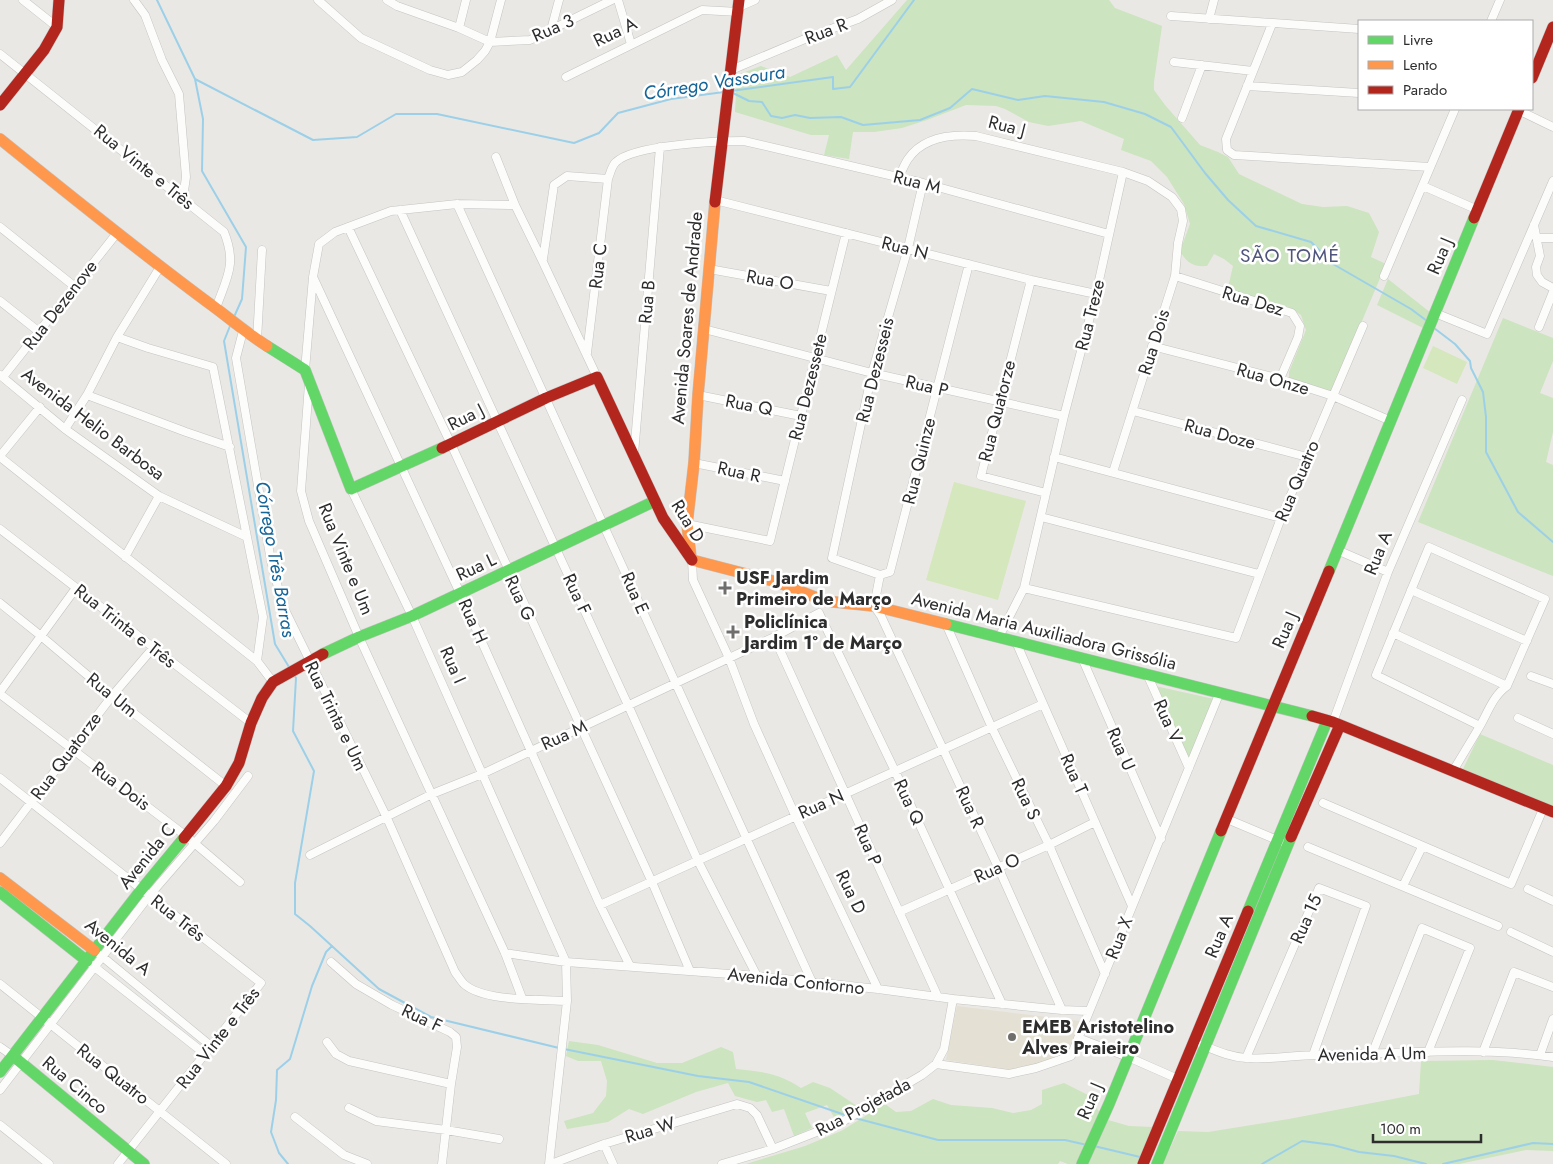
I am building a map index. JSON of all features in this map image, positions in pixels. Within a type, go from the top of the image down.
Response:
[{"type":"street","points":[[23,0],[57,27]]},
{"type":"street","points":[[0,105],[44,50],[57,27],[59,0]]},
{"type":"street","points":[[134,0],[145,15],[162,60],[179,94],[186,177],[183,198]]},
{"type":"street","points":[[318,0],[361,38],[430,70],[448,75],[462,72],[478,60],[490,42],[501,0]]},
{"type":"street","points":[[387,0],[397,6],[459,28],[490,42]]},
{"type":"street","points":[[459,28],[466,0]]},
{"type":"street","points":[[551,30],[559,0]]},
{"type":"street","name":"Rua 3","points":[[490,42],[530,40],[612,0]]},
{"type":"street","points":[[618,0],[631,44]]},
{"type":"street","points":[[739,6],[755,0]]},
{"type":"street","name":"Rua R","points":[[730,75],[812,36],[858,19],[892,0]]},
{"type":"street","points":[[1209,19],[1214,0]]},
{"type":"street","points":[[1491,20],[1500,0]]},
{"type":"street","name":"Rua A","points":[[566,77],[702,10],[739,6]]},
{"type":"street","name":"Avenida Soares de Andrade","points":[[692,560],[686,524],[694,463],[715,200],[739,6]]},
{"type":"street","points":[[1171,16],[1358,29]]},
{"type":"street","points":[[1272,24],[1226,139],[1227,150],[1234,155],[1430,167]]},
{"type":"street","points":[[1533,76],[1553,27]]},
{"type":"street","name":"Rua Vinte e Três","points":[[0,54],[224,232],[230,248],[231,265],[218,309]]},
{"type":"street","points":[[1174,62],[1254,71]]},
{"type":"street","points":[[1182,118],[1202,65]]},
{"type":"street","points":[[1248,86],[1358,93]]},
{"type":"street","points":[[1384,276],[1455,110]]},
{"type":"street","points":[[1519,110],[1553,127]]},
{"type":"street","name":"Rua J","points":[[1083,1161],[1227,819],[1519,110]]},
{"type":"street","name":"Rua J","points":[[899,177],[909,158],[928,142],[944,137],[976,136],[1123,172],[1148,181],[1172,197],[1181,209]]},
{"type":"street","points":[[0,139],[117,233],[218,309],[239,328],[305,370]]},
{"type":"street","points":[[542,260],[554,184],[567,176],[608,179],[615,162],[627,155],[660,147],[722,141]]},
{"type":"street","name":"Rua M","points":[[722,141],[744,141],[899,177],[1109,234]]},
{"type":"street","name":"Rua B","points":[[634,456],[660,147]]},
{"type":"street","name":"Rua D","points":[[496,157],[515,205],[587,353],[663,518],[692,560],[693,580],[729,658],[754,724],[795,815],[878,988]]},
{"type":"street","name":"Rua Treze","points":[[999,638],[1024,588],[1064,416],[1096,294],[1123,172]]},
{"type":"street","name":"Rua C","points":[[587,353],[608,179]]},
{"type":"street","points":[[1432,321],[1487,334],[1553,182]]},
{"type":"street","name":"Rua Dezesseis","points":[[880,575],[832,558],[872,373],[908,248],[923,183]]},
{"type":"street","points":[[1423,186],[1478,210]]},
{"type":"street","name":"Rua N","points":[[715,200],[1030,280],[1096,294]]},
{"type":"street","name":"Rua Vinte e Um","points":[[515,205],[457,204],[391,211],[335,232],[319,244],[305,370],[309,383],[301,491],[309,521],[359,637],[505,952],[522,998]]},
{"type":"street","name":"Rua E","points":[[457,204],[812,982]]},
{"type":"street","name":"Rua Dois","points":[[1113,472],[1175,276],[1178,243],[1183,221],[1181,209]]},
{"type":"street","name":"Rua F","points":[[400,210],[698,861],[757,976]]},
{"type":"street","points":[[1534,225],[1540,256],[1536,267],[1536,275],[1542,282],[1553,288]]},
{"type":"street","points":[[0,227],[74,286]]},
{"type":"street","name":"Rua G","points":[[348,227],[451,444],[508,572],[652,882],[690,971]]},
{"type":"street","name":"Rua Dezenove","points":[[2,376],[117,233]]},
{"type":"street","name":"Rua Dezessete","points":[[686,524],[770,541],[846,233]]},
{"type":"street","points":[[1538,238],[1553,238]]},
{"type":"street","points":[[256,340],[262,250]]},
{"type":"street","name":"Rua Quinze","points":[[880,575],[890,572],[969,264]]},
{"type":"street","points":[[65,429],[87,395],[117,337],[160,266]]},
{"type":"street","name":"Rua O","points":[[708,269],[831,291]]},
{"type":"street","name":"Rua Dez","points":[[1175,276],[1292,313],[1300,326],[1298,337],[1280,379]]},
{"type":"street","name":"Rua H","points":[[314,277],[460,593],[600,905],[630,966]]},
{"type":"street","name":"Rua Quatorze","points":[[1030,280],[981,476],[1046,493]]},
{"type":"street","points":[[1539,327],[1553,292]]},
{"type":"street","points":[[0,301],[38,331]]},
{"type":"street","name":"Rua Quatro","points":[[1024,588],[1236,638],[1281,518],[1363,326]]},
{"type":"street","name":"Rua Trinta e Um","points":[[239,328],[236,358],[271,561],[283,606],[386,818],[455,972],[464,984],[477,992],[489,996],[567,1000]]},
{"type":"street","name":"Rua P","points":[[704,329],[872,373],[998,403],[1064,416]]},
{"type":"street","points":[[117,337],[213,367],[263,617],[257,661]]},
{"type":"street","name":"Rua Onze","points":[[1152,346],[1280,379],[1333,396],[1391,422]]},
{"type":"street","name":"Avenida Helio Barbosa","points":[[2,376],[65,429],[159,496],[248,537]]},
{"type":"street","name":"Rua J","points":[[351,489],[451,444],[546,398],[597,377]]},
{"type":"street","name":"Rua I","points":[[309,383],[351,489],[412,616],[566,962]]},
{"type":"street","points":[[87,395],[230,447]]},
{"type":"street","name":"Rua Q","points":[[698,395],[801,416]]},
{"type":"street","name":"Rua A","points":[[1158,1161],[1205,1046],[1258,903],[1333,723],[1388,572],[1462,400]]},
{"type":"street","points":[[40,407],[0,457],[257,661],[273,682]]},
{"type":"street","name":"Rua Doze","points":[[1133,412],[1307,457]]},
{"type":"street","points":[[1054,457],[1281,518]]},
{"type":"street","name":"Rua R","points":[[694,463],[784,482]]},
{"type":"street","points":[[125,557],[159,496]]},
{"type":"street","name":"Rua L","points":[[309,660],[508,572],[655,501]]},
{"type":"street","points":[[1041,516],[1259,574]]},
{"type":"street","name":"Rua Trinta e Três","points":[[0,529],[251,722]]},
{"type":"street","points":[[1453,771],[1480,726],[1493,700],[1506,686],[1545,599],[1429,546],[1376,675],[1480,726]]},
{"type":"street","points":[[1337,550],[1388,572]]},
{"type":"street","name":"Avenida Maria Auxiliadora Grissólia","points":[[692,560],[777,582],[825,601],[874,606],[1220,692],[1333,723],[1548,811]]},
{"type":"street","points":[[874,606],[880,575]]},
{"type":"street","points":[[0,693],[76,588]]},
{"type":"street","points":[[1411,590],[1527,641]]},
{"type":"street","points":[[819,613],[825,601]]},
{"type":"street","name":"Rua Um","points":[[0,603],[112,696],[226,786]]},
{"type":"street","name":"Rua R","points":[[874,606],[881,616],[998,867],[1062,1010]]},
{"type":"street","name":"Rua M","points":[[310,855],[432,794],[482,774],[774,637],[819,613]]},
{"type":"street","name":"Rua Q","points":[[819,613],[895,771],[1002,1004]]},
{"type":"street","name":"Rua S","points":[[946,624],[992,728],[1049,845],[1105,974]]},
{"type":"street","points":[[1393,633],[1506,686]]},
{"type":"street","name":"Rua P","points":[[774,637],[938,997]]},
{"type":"street","name":"Rua T","points":[[1016,642],[1132,906]]},
{"type":"street","name":"Rua Quatorze","points":[[0,843],[112,696],[153,648]]},
{"type":"street","name":"Rua U","points":[[1082,658],[1161,839]]},
{"type":"street","name":"Avenida C","points":[[0,1072],[17,1060],[98,953],[190,839],[226,786],[239,763],[251,722],[262,698],[273,682],[309,660]]},
{"type":"street","name":"Rua V","points":[[1147,674],[1189,768]]},
{"type":"street","points":[[1532,676],[1553,684]]},
{"type":"street","name":"Rua X","points":[[936,1064],[1009,1074],[1036,1068],[1071,1056],[1220,692]]},
{"type":"street","name":"Rua Dois","points":[[0,693],[190,839],[240,882]]},
{"type":"street","name":"Rua N","points":[[600,905],[1043,704]]},
{"type":"street","points":[[1518,718],[1553,734]]},
{"type":"street","points":[[190,839],[214,821],[248,776]]},
{"type":"street","name":"Rua Três","points":[[0,778],[261,983]]},
{"type":"street","points":[[1323,803],[1511,884],[1548,811]]},
{"type":"street","points":[[1227,819],[1283,842]]},
{"type":"street","name":"Rua O","points":[[899,912],[1049,845],[1095,822]]},
{"type":"street","points":[[1308,847],[1498,926]]},
{"type":"street","points":[[1403,886],[1422,847]]},
{"type":"street","name":"Avenida A","points":[[0,878],[98,953],[212,1046]]},
{"type":"street","name":"Rua 15","points":[[1246,1058],[1319,888],[1366,906],[1313,1055]]},
{"type":"street","points":[[1528,889],[1553,901]]},
{"type":"street","name":"Avenida A","points":[[0,892],[205,1054]]},
{"type":"street","name":"Rua A","points":[[1144,1160],[1194,1042],[1258,903]]},
{"type":"street","points":[[1372,1054],[1422,928],[1470,948],[1428,1052]]},
{"type":"street","points":[[1512,932],[1553,952]]},
{"type":"street","name":"Avenida Contorno","points":[[505,952],[566,962],[757,976],[878,988],[953,999],[1088,1011]]},
{"type":"street","name":"Rua F","points":[[332,962],[356,984],[392,1005],[450,1032],[456,1037],[457,1047],[442,1164]]},
{"type":"street","points":[[550,1164],[567,1000],[566,962]]},
{"type":"street","points":[[1483,1052],[1514,972],[1553,987]]},
{"type":"street","name":"Rua Vinte e Três","points":[[118,1164],[261,983]]},
{"type":"street","name":"Rua Quatro","points":[[0,984],[226,1164]]},
{"type":"street","points":[[936,1064],[944,1049],[953,999]]},
{"type":"street","points":[[1540,1055],[1553,1019]]},
{"type":"street","points":[[1078,1038],[1128,1056],[1178,1079]]},
{"type":"street","points":[[327,1042],[336,1054],[349,1061],[451,1084]]},
{"type":"street","name":"Avenida A Um","points":[[1194,1042],[1223,1054],[1246,1058],[1428,1052],[1483,1052],[1553,1057]]},
{"type":"street","name":"Rua Cinco","points":[[0,1046],[144,1164]]},
{"type":"street","points":[[0,1090],[17,1060]]},
{"type":"street","name":"Rua Projetada","points":[[722,1164],[773,1149],[842,1122],[922,1075],[936,1064]]},
{"type":"street","points":[[1173,1090],[1185,1094]]},
{"type":"street","name":"Rua W","points":[[550,1164],[604,1144],[736,1104],[750,1108],[757,1115],[773,1149]]},
{"type":"street","points":[[349,1108],[376,1121],[499,1139]]},
{"type":"street","points":[[295,1117],[344,1155],[367,1164]]},
{"type":"street","points":[[0,1125],[49,1164]]},
{"type":"street","points":[[604,1144],[613,1164]]},
{"type":"shaded area","name":"EMEB Aristotelino Alves Praieiro","points":[[957,1006],[1080,1021],[1067,1053],[1031,1066],[1013,1070],[946,1060]]},
{"type":"green space","points":[[907,0],[1109,0],[1115,8],[1162,26],[1154,90],[1200,145],[1228,157],[1239,174],[1302,204],[1323,207],[1347,206],[1369,213],[1379,232],[1371,257],[1386,264],[1332,392],[1289,378],[1289,372],[1306,330],[1301,315],[1289,307],[1227,292],[1233,266],[1214,254],[1207,266],[1194,265],[1185,259],[1180,251],[1190,224],[1184,204],[1167,177],[1151,161],[1121,150],[1124,139],[1081,121],[1048,126],[1029,122],[996,106],[966,105],[902,128],[874,132],[853,132],[849,159],[824,155],[829,135],[811,135],[735,112],[737,75],[761,66],[790,77],[837,55],[846,70]]},
{"type":"green space","points":[[1388,279],[1431,313],[1425,329],[1377,305]]},
{"type":"green space","points":[[1503,318],[1553,338],[1553,361],[1540,393],[1553,398],[1553,432],[1546,462],[1553,465],[1553,576],[1418,522]]},
{"type":"green space","points":[[1433,346],[1467,362],[1457,384],[1423,368]]},
{"type":"green space","points":[[954,482],[1026,501],[998,600],[926,580]]},
{"type":"green space","points":[[1155,686],[1214,699],[1189,762]]},
{"type":"green space","points":[[1480,734],[1553,765],[1553,808],[1462,771]]},
{"type":"green space","points":[[569,1041],[598,1045],[657,1063],[682,1063],[721,1047],[733,1052],[736,1069],[770,1074],[786,1079],[801,1088],[813,1082],[830,1088],[860,1108],[835,1119],[827,1105],[805,1113],[812,1128],[794,1136],[784,1109],[772,1112],[766,1100],[757,1102],[735,1096],[728,1083],[696,1092],[643,1114],[629,1109],[608,1122],[567,1129],[564,1121],[593,1113],[606,1096],[607,1081],[601,1061],[578,1061],[566,1056]]},
{"type":"green space","points":[[1493,1060],[1553,1067],[1553,1151],[1526,1150],[1459,1164],[1163,1164],[1178,1131],[1208,1132],[1289,1119],[1419,1094],[1421,1061]]},
{"type":"green space","points":[[1064,1083],[1090,1096],[1097,1109],[1108,1120],[1129,1126],[1153,1127],[1138,1164],[1068,1164],[1060,1161],[1058,1164],[746,1164],[805,1146],[841,1131],[885,1104],[896,1112],[911,1111],[933,1099],[951,1105],[992,1108],[1013,1113],[1031,1110],[1042,1104],[1042,1090]]},
{"type":"waterway","name":"Córrego Três Barras","points":[[157,0],[195,79],[203,119],[202,171],[246,247],[242,299],[234,317]]},
{"type":"waterway","name":"Córrego Vassoura","points":[[731,91],[833,77],[833,89],[850,87],[914,0]]},
{"type":"waterway","name":"Córrego Vassoura","points":[[195,79],[313,140],[357,137],[396,114],[437,114],[574,143],[599,133],[618,113],[671,99],[724,92]]},
{"type":"waterway","points":[[731,92],[749,101],[762,102],[771,116],[782,118],[795,115],[810,118],[841,117],[863,125],[920,120],[950,108],[972,89],[1018,100],[1045,96],[1104,102],[1145,114],[1171,127],[1205,173],[1228,200],[1256,226],[1311,242],[1333,264],[1411,309],[1427,321]]},
{"type":"waterway","name":"Córrego Três Barras","points":[[230,326],[224,341],[275,644],[289,667]]},
{"type":"waterway","points":[[1434,328],[1455,344],[1470,361],[1471,368],[1483,392],[1486,417],[1486,452],[1518,512],[1553,542]]},
{"type":"waterway","name":"Córrego Três Barras","points":[[294,675],[296,678],[293,731],[314,771],[295,883],[295,914],[379,989],[431,1017],[559,1048]]},
{"type":"waterway","name":"Córrego Três Barras","points":[[288,1164],[279,1153],[271,1132],[276,1100],[277,1070],[290,1059],[312,986],[326,952],[332,946]]},
{"type":"waterway","points":[[564,1049],[698,1076],[749,1082],[848,1116]]},
{"type":"waterway","points":[[855,1118],[938,1140],[1065,1140],[1087,1145]]},
{"type":"waterway","points":[[1262,1164],[1302,1141],[1333,1145],[1359,1152],[1394,1156],[1426,1164]]},
{"type":"waterway","points":[[1443,1164],[1533,1143],[1553,1144]]},
{"type":"waterway","points":[[1094,1146],[1140,1157]]},
{"type":"traffic: fast","points":[[1329,571],[1474,218]]},
{"type":"traffic: fast","points":[[267,346],[305,370],[351,489],[442,448]]},
{"type":"traffic: fast","points":[[323,654],[412,616],[655,501]]},
{"type":"traffic: fast","points":[[946,624],[1312,716]]},
{"type":"traffic: fast","points":[[1248,911],[1327,721]]},
{"type":"traffic: fast","points":[[1082,1164],[1109,1104],[1221,831]]},
{"type":"traffic: fast","points":[[1157,1164],[1291,837]]},
{"type":"traffic: fast","points":[[0,1072],[141,890],[184,838]]},
{"type":"traffic: fast","points":[[0,892],[87,961]]},
{"type":"traffic: fast","points":[[13,1056],[144,1164]]},
{"type":"traffic: slow","points":[[0,139],[154,261],[267,346]]},
{"type":"traffic: slow","points":[[691,558],[687,524],[694,463],[715,202]]},
{"type":"traffic: slow","points":[[692,560],[777,582],[825,601],[874,606],[946,624]]},
{"type":"traffic: slow","points":[[0,878],[94,950]]},
{"type":"traffic: jam","points":[[0,105],[44,50],[57,27],[59,0]]},
{"type":"traffic: jam","points":[[715,202],[739,0]]},
{"type":"traffic: jam","points":[[1533,76],[1553,27]]},
{"type":"traffic: jam","points":[[1474,218],[1519,110]]},
{"type":"traffic: jam","points":[[442,448],[546,398],[597,377],[663,518],[692,560]]},
{"type":"traffic: jam","points":[[1221,831],[1329,571]]},
{"type":"traffic: jam","points":[[184,838],[226,786],[239,763],[251,723],[262,698],[273,682],[323,654]]},
{"type":"traffic: jam","points":[[1312,716],[1333,722],[1553,812]]},
{"type":"traffic: jam","points":[[1291,837],[1340,725]]},
{"type":"traffic: jam","points":[[1143,1164],[1248,911]]},
{"type":"place","name":"USF Jardim Primeiro de Março","points":[[725,588]]},
{"type":"place","name":"Policlínica Jardim 1º de Março","points":[[733,632]]},
{"type":"place","name":"EMEB Aristotelino Alves Praieiro","points":[[1012,1037]]},
{"type":"district","name":"SÃO TOMÉ","points":[[1290,255]]}]
